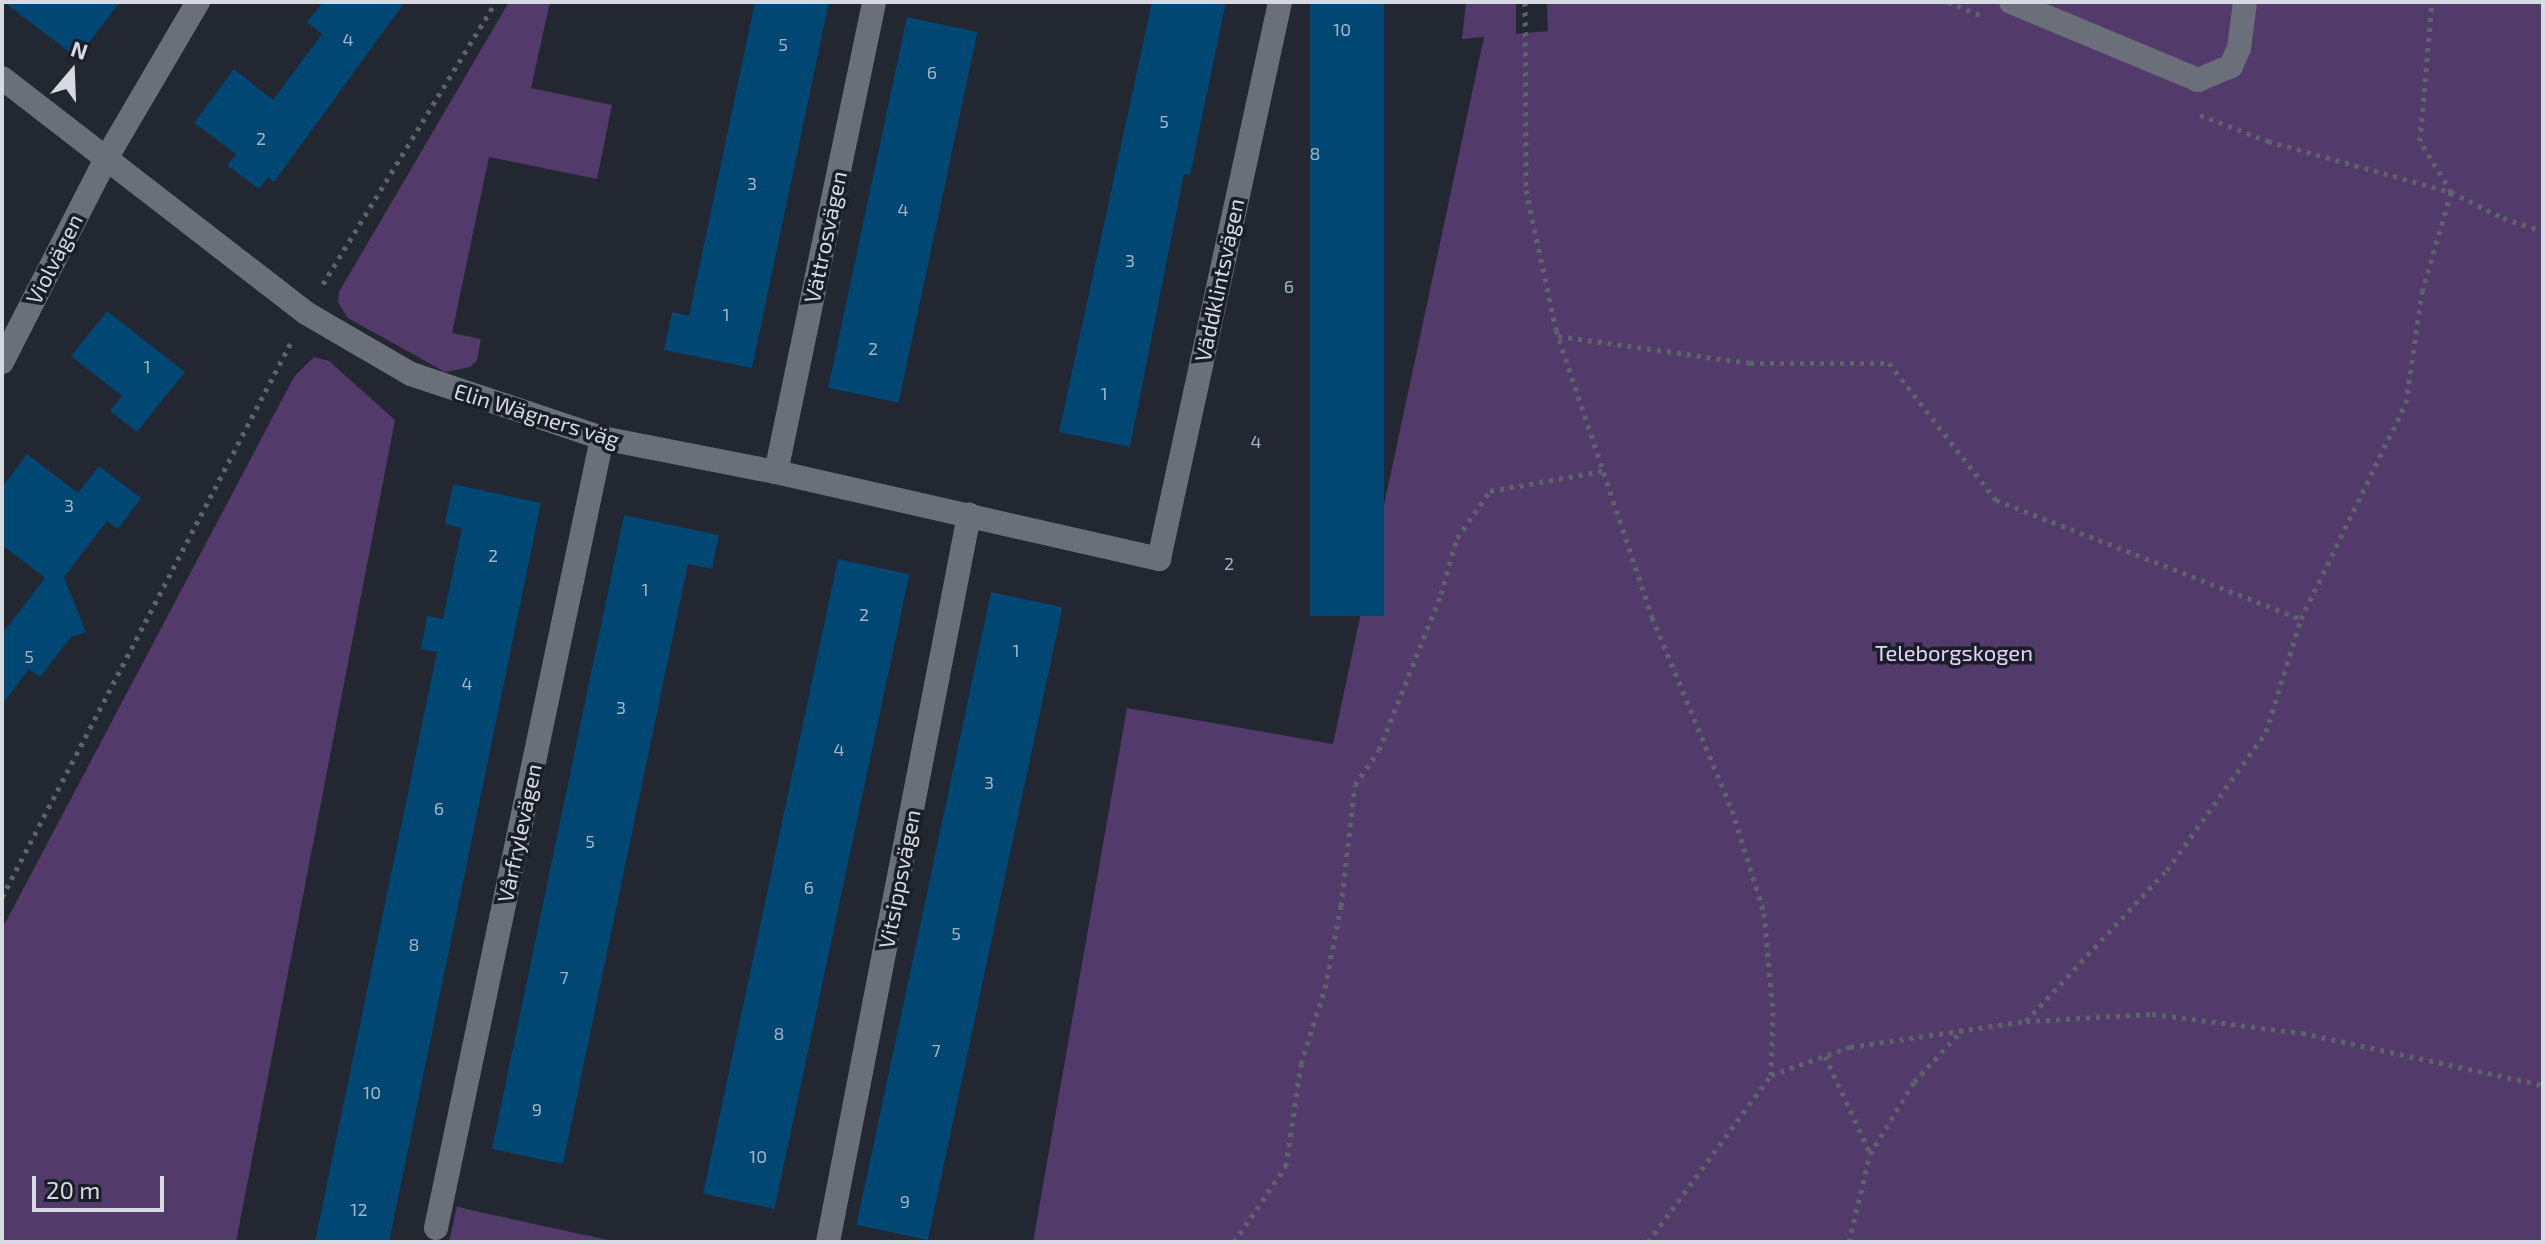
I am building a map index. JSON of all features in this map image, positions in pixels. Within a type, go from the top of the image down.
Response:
[{"type":"street","name":"Violvägen","points":[[2,362],[107,157],[198,2]]},
{"type":"street","name":"Vättrosvägen","points":[[776,472],[874,2]]},
{"type":"street","name":"Väddklintsvägen","points":[[1159,559],[1280,2]]},
{"type":"street","points":[[2011,2],[2198,80],[2231,66],[2245,2]]},
{"type":"street","name":"Elin Wägners väg","points":[[2,78],[306,313],[411,374],[602,438],[776,472],[1159,559]]},
{"type":"street","name":"Vårfrylevägen","points":[[436,1228],[602,438]]},
{"type":"street","name":"Vitsippsvägen","points":[[828,1242],[969,515]]},
{"type":"path","points":[[2,897],[306,313],[496,2]]},
{"type":"path","points":[[1525,2],[1526,190],[1558,336],[1652,617],[1732,810],[1764,913],[1773,1012],[1771,1075]]},
{"type":"path","points":[[1948,2],[1994,22]]},
{"type":"path","points":[[1969,10],[1973,2]]},
{"type":"path","points":[[2026,1021],[2167,870],[2266,732],[2301,619],[2406,403],[2422,292],[2451,192],[2420,141],[2432,2]]},
{"type":"path","points":[[2189,111],[2268,141],[2451,192],[2503,218],[2543,231]]},
{"type":"path","points":[[1558,336],[1750,363],[1889,363],[1996,500],[2301,619]]},
{"type":"path","points":[[1234,1242],[1286,1166],[1301,1064],[1325,988],[1341,906],[1355,785],[1379,750],[1441,594],[1457,538],[1490,491],[1602,471]]},
{"type":"path","points":[[1648,1242],[1771,1075],[1850,1047],[2026,1021],[2167,1016],[2302,1033],[2543,1085]]},
{"type":"path","points":[[1849,1242],[1870,1154],[1914,1082],[1964,1029]]},
{"type":"path","points":[[1825,1056],[1870,1154]]},
{"type":"green space","points":[[509,2],[550,2],[531,88],[612,105],[597,179],[489,157],[452,333],[481,339],[477,360],[470,367],[445,372],[348,318],[338,302],[339,292]]},
{"type":"green space","name":"Teleborgskogen","points":[[1466,2],[1516,2],[1516,34],[1548,31],[1547,2],[2543,2],[2543,1242],[1033,1242],[1127,708],[1333,744],[1484,37],[1462,39]]},
{"type":"green space","points":[[314,357],[329,361],[395,420],[236,1242],[2,1242],[2,929],[294,377]]},
{"type":"green space","points":[[457,1206],[466,1209],[617,1242],[449,1242]]},
{"type":"building","points":[[4,2],[120,2],[77,58]]},
{"type":"building","points":[[323,2],[405,2],[274,182],[268,177],[259,189],[227,165],[236,154],[194,123],[234,69],[273,100],[322,34],[307,22]]},
{"type":"building","points":[[755,2],[829,2],[752,368],[664,350],[672,312],[689,316]]},
{"type":"building","points":[[1152,2],[1226,2],[1190,175],[1184,174],[1130,447],[1059,432]]},
{"type":"building","points":[[1310,2],[1384,2],[1384,616],[1310,616]]},
{"type":"building","points":[[907,17],[977,32],[899,403],[828,388]]},
{"type":"building","points":[[107,311],[185,372],[137,432],[110,411],[122,396],[71,356]]},
{"type":"building","points":[[27,454],[78,493],[99,466],[141,498],[118,529],[107,521],[64,577],[86,632],[71,637],[40,677],[29,669],[2,705],[2,634],[45,578],[2,545],[2,487]]},
{"type":"building","points":[[453,484],[541,503],[389,1242],[315,1242],[437,652],[421,649],[427,616],[443,619],[462,528],[445,524]]},
{"type":"building","points":[[624,515],[719,535],[712,569],[688,564],[563,1164],[492,1149]]},
{"type":"building","points":[[838,559],[909,574],[774,1209],[703,1194]]},
{"type":"building","points":[[991,592],[1062,607],[928,1240],[856,1225]]}]
